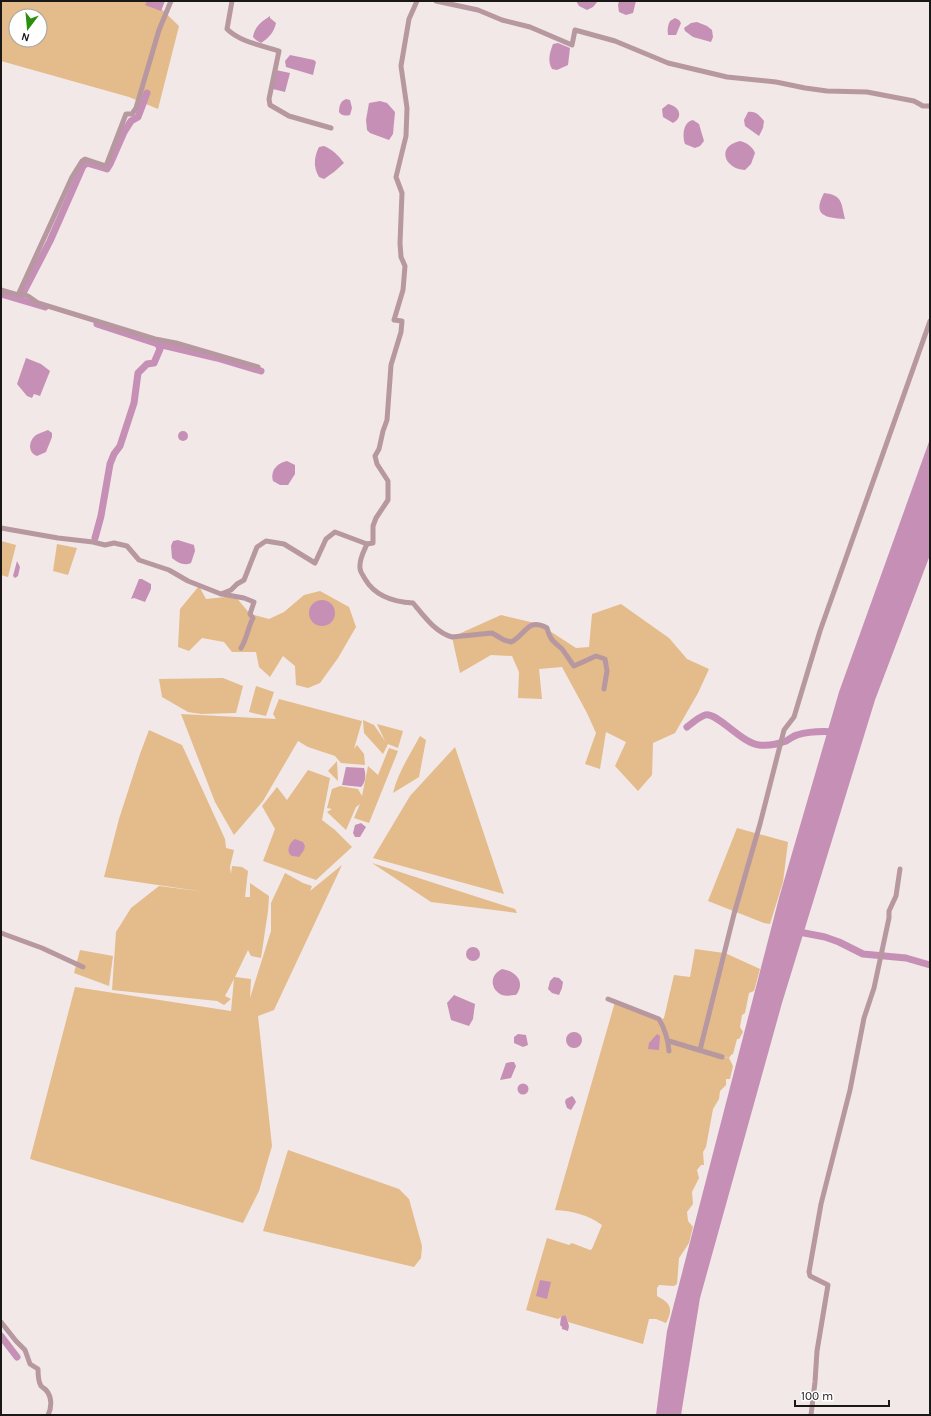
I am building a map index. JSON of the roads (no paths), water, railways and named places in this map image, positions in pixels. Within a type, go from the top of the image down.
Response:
[{"type":"street","points":[[20,294],[72,177],[82,161],[85,159],[106,166],[126,114],[132,114],[136,108],[159,30],[171,1]]},
{"type":"street","points":[[232,1],[227,28],[233,35],[279,51],[268,99],[270,105],[289,116],[331,128]]},
{"type":"street","points":[[221,594],[231,590],[244,580],[252,556],[257,547],[266,541],[284,544],[315,563],[326,539],[335,532],[367,544],[373,543],[376,518],[388,500],[388,482],[377,464],[376,456],[383,431],[388,420],[391,365],[401,332],[402,321],[394,320],[403,290],[405,266],[401,257],[400,243],[402,193],[396,177],[406,136],[407,108],[401,66],[409,19],[417,1]]},
{"type":"street","points":[[436,1],[478,10],[502,20],[530,27],[572,45],[576,30],[615,41],[668,63],[727,77],[776,82],[827,91],[867,92],[914,101],[922,106],[930,106]]},
{"type":"street","points":[[1,290],[18,296],[20,294],[28,296],[38,303],[155,339],[176,343],[258,367]]},
{"type":"street","points":[[700,1050],[734,914],[784,730],[794,717],[820,631],[930,321]]},
{"type":"street","points":[[1,528],[105,545],[114,542],[127,546],[139,560],[169,570],[221,594],[254,602],[250,614],[253,618],[249,625],[244,644],[241,648]]},
{"type":"street","points":[[367,544],[360,560],[360,570],[367,581],[385,598],[413,603],[440,632],[452,637],[492,633],[504,640],[512,642],[517,639],[525,629],[539,624],[547,628],[549,638],[562,650],[574,666],[596,656],[605,659],[607,671],[604,689]]},
{"type":"street","points":[[810,1415],[815,1382],[817,1351],[828,1285],[810,1276],[809,1272],[821,1204],[850,1090],[864,1018],[874,988],[889,918],[889,911],[896,896],[900,869]]},
{"type":"street","points":[[1,933],[42,948],[83,967]]},
{"type":"street","points":[[608,999],[659,1018],[668,1041],[669,1051]]},
{"type":"street","points":[[668,1041],[722,1057]]},
{"type":"street","points":[[1,1322],[25,1350],[30,1364],[38,1369],[38,1379],[41,1386],[47,1391],[50,1399],[50,1411],[48,1415]]},
{"type":"waterway","points":[[20,299],[50,241],[83,166],[87,163],[107,169],[124,132],[131,121],[138,117],[147,93]]},
{"type":"waterway","points":[[1,294],[45,307]]},
{"type":"waterway","points":[[95,538],[101,516],[110,464],[114,454],[120,446],[134,403],[138,373],[147,364],[154,363],[160,349],[158,344],[97,324]]},
{"type":"waterway","points":[[158,344],[217,358],[261,371]]},
{"type":"waterway","points":[[687,727],[700,717],[710,715],[745,739],[759,745],[780,743],[796,735],[807,733],[821,731],[836,732]]},
{"type":"waterway","points":[[794,931],[825,937],[863,954],[906,958],[930,965]]},
{"type":"waterway","points":[[1,1336],[17,1357]]}]
